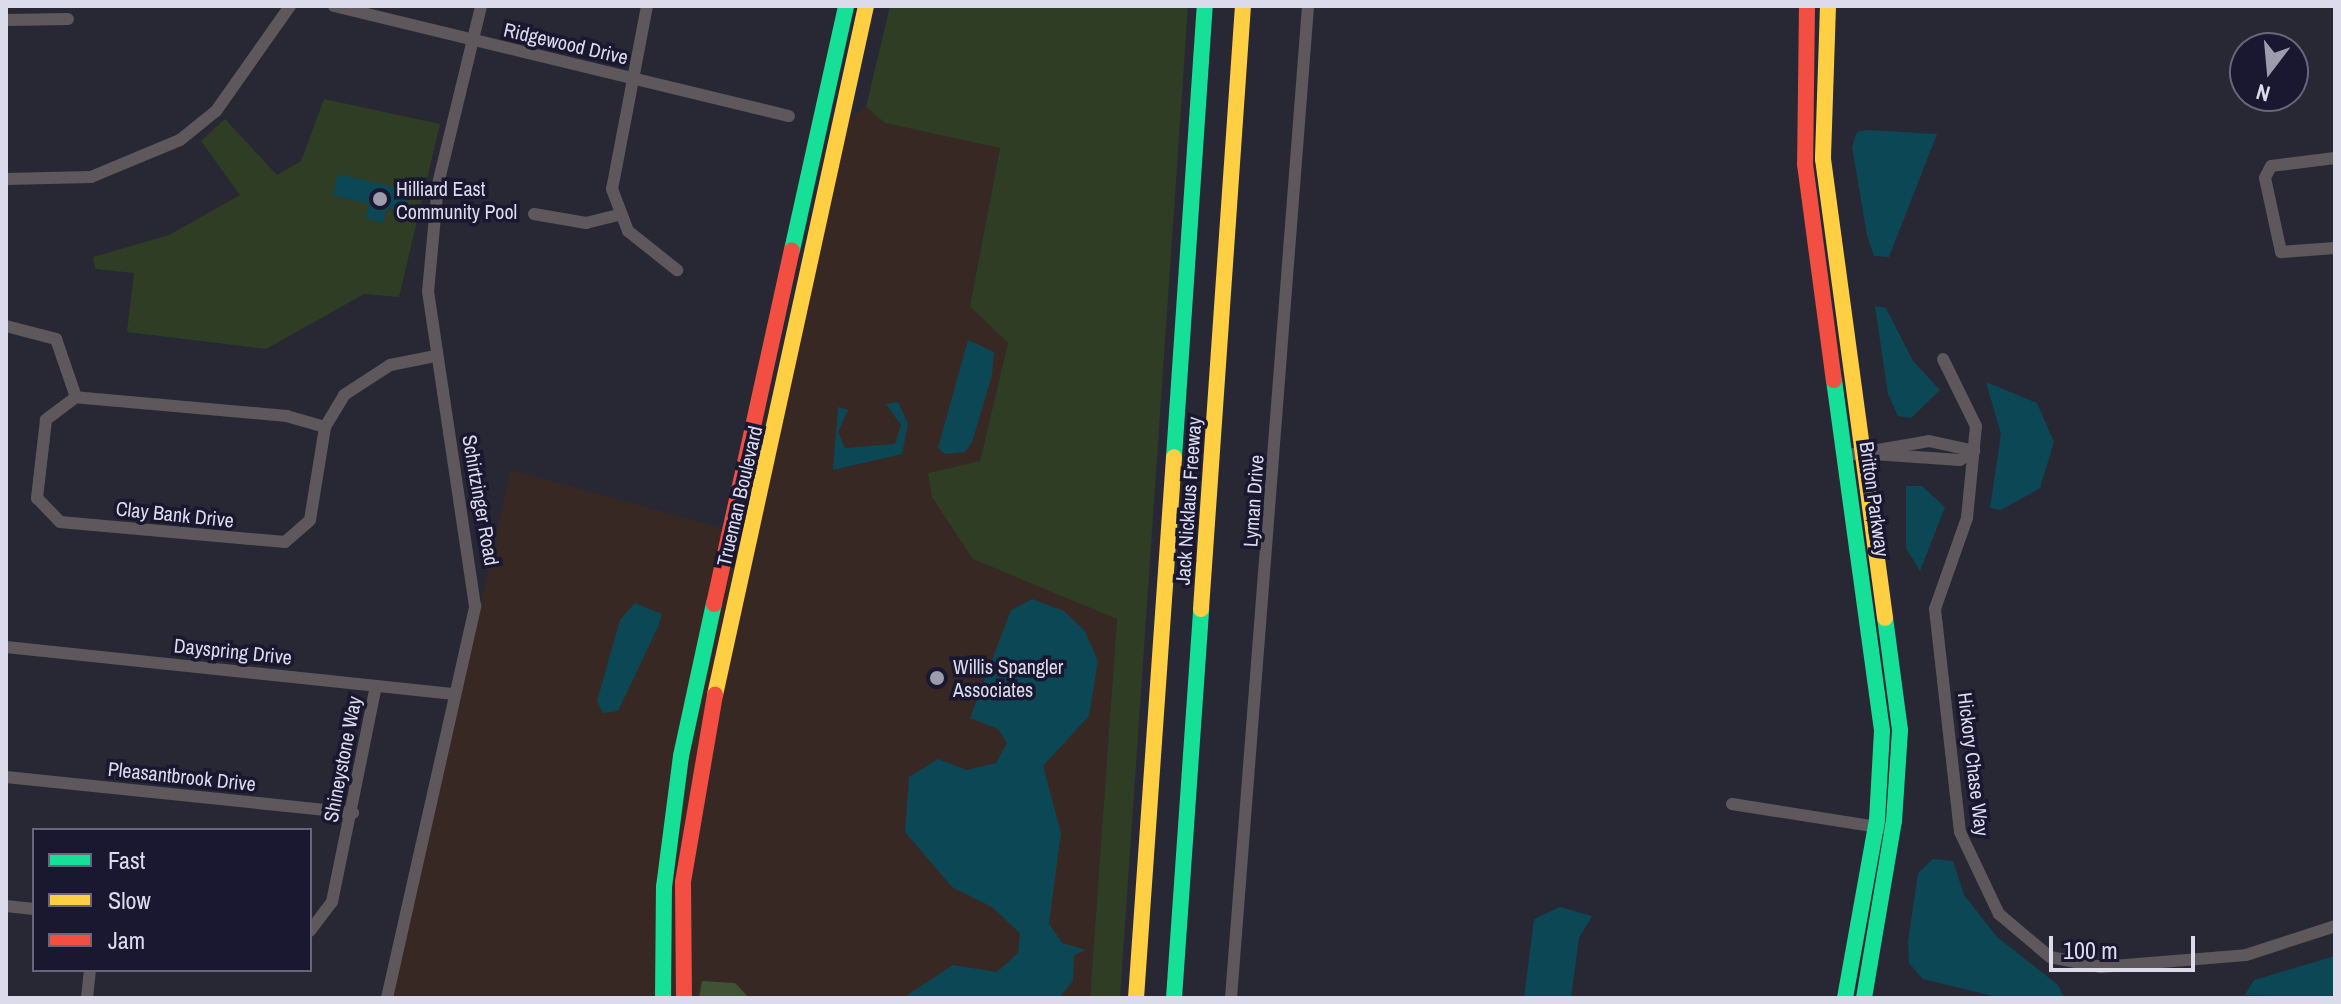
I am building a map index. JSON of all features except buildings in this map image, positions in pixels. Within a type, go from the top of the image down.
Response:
[{"type":"main road","name":"Trueman Boulevard","points":[[663,998],[665,872],[681,756],[846,6]]},
{"type":"main road","name":"Trueman Boulevard","points":[[684,998],[683,882],[703,752],[866,6]]},
{"type":"main road","name":"Jack Nicklaus Freeway","points":[[1136,998],[1205,6]]},
{"type":"main road","name":"Jack Nicklaus Freeway","points":[[1174,998],[1243,6]]},
{"type":"main road","name":"Britton Parkway","points":[[1807,6],[1805,164],[1858,454]]},
{"type":"main road","name":"Britton Parkway","points":[[1828,6],[1823,159],[1858,454],[1882,731],[1884,828],[1864,998]]},
{"type":"main road","name":"Britton Parkway","points":[[1845,998],[1884,828]]},
{"type":"street","points":[[6,179],[91,177],[180,140],[216,111],[290,6]]},
{"type":"street","name":"Ridgewood Drive","points":[[334,6],[789,116]]},
{"type":"street","name":"Schirtzinger Road","points":[[387,998],[475,593],[428,292],[431,225],[481,6]]},
{"type":"street","points":[[647,6],[611,173],[617,215],[639,245],[677,270]]},
{"type":"street","name":"Lyman Drive","points":[[1231,998],[1308,6]]},
{"type":"street","points":[[6,20],[68,19]]},
{"type":"street","points":[[2335,158],[2271,166],[2265,178],[2281,252],[2335,248]]},
{"type":"street","points":[[534,214],[586,223],[617,215]]},
{"type":"street","points":[[6,326],[56,339],[76,397],[287,416],[325,427],[366,377],[436,356]]},
{"type":"street","name":"Hickory Chase Way","points":[[1943,359],[1969,403],[1974,451],[1967,518],[1935,609],[1960,832],[1999,914],[2050,957],[2101,967],[2246,955],[2335,926]]},
{"type":"street","name":"Clay Bank Drive","points":[[76,397],[46,420],[36,486],[42,509],[60,522],[265,544],[304,529],[325,427]]},
{"type":"street","points":[[1858,454],[1960,460],[1974,451]]},
{"type":"street","name":"Dayspring Drive","points":[[6,647],[455,694]]},
{"type":"street","name":"Shineystone Way","points":[[312,929],[330,910],[353,813],[376,686]]},
{"type":"street","name":"Pleasantbrook Drive","points":[[6,777],[353,813]]},
{"type":"street","points":[[1732,804],[1884,828]]},
{"type":"street","points":[[6,906],[32,909]]},
{"type":"street","points":[[87,998],[90,972]]},
{"type":"shaded area","points":[[866,107],[885,123],[1000,147],[970,305],[1008,343],[980,461],[928,473],[1057,588],[1117,618],[1090,998],[749,998],[735,983],[703,981],[699,998],[392,998],[511,470],[740,533],[832,132]]},
{"type":"green space","points":[[890,6],[1188,6],[1120,998],[1090,998],[1117,619],[973,559],[932,497],[928,473],[980,461],[1008,343],[970,306],[1000,148],[885,123],[866,107]]},
{"type":"green space","points":[[324,99],[440,124],[399,297],[364,294],[266,349],[127,332],[134,273],[95,269],[93,257],[169,235],[240,195],[201,141],[225,119],[277,175],[301,161]]},
{"type":"green space","points":[[702,981],[735,983],[749,998],[699,998]]},
{"type":"water","points":[[1857,132],[1937,134],[1889,257],[1874,256],[1867,235],[1852,147]]},
{"type":"water","name":"Hilliard East Community Pool","points":[[338,174],[410,191],[405,212],[387,208],[383,223],[366,218],[369,204],[333,195]]},
{"type":"water","points":[[1875,306],[1886,308],[1913,361],[1940,390],[1911,418],[1898,416],[1888,394]]},
{"type":"water","points":[[968,340],[994,352],[992,375],[972,442],[965,452],[945,454],[938,448]]},
{"type":"water","points":[[1986,382],[2037,403],[2054,442],[2040,488],[2001,510],[1990,508],[2001,434]]},
{"type":"water","points":[[898,402],[908,424],[902,454],[833,470],[838,407],[848,410],[838,432],[845,448],[895,444],[901,425],[886,404]]},
{"type":"water","points":[[1906,486],[1922,486],[1945,507],[1920,571],[1906,548]]},
{"type":"water","points":[[1032,599],[1064,611],[1085,631],[1098,661],[1089,716],[1043,766],[1061,833],[1049,923],[1062,943],[1086,950],[1074,955],[1073,981],[1059,998],[903,998],[953,965],[997,972],[1018,953],[1020,933],[992,907],[952,887],[905,832],[909,777],[938,759],[967,770],[996,763],[1007,743],[998,729],[970,718],[1011,610]]},
{"type":"water","points":[[635,603],[662,614],[618,711],[603,713],[597,701],[620,620]]},
{"type":"water","points":[[1933,859],[1953,861],[1964,895],[1997,937],[2058,985],[2064,998],[2001,998],[1923,979],[1909,963],[1908,941],[1918,873]]},
{"type":"water","points":[[1560,907],[1592,916],[1579,938],[1571,998],[1524,998],[1534,919]]},
{"type":"water","points":[[2335,956],[2335,998],[2245,995],[2254,980]]},
{"type":"traffic: fast","points":[[792,250],[846,6]]},
{"type":"traffic: fast","points":[[1174,457],[1205,6]]},
{"type":"traffic: fast","points":[[1834,380],[1882,731],[1877,820],[1845,998]]},
{"type":"traffic: fast","points":[[663,998],[664,887],[681,756],[714,604]]},
{"type":"traffic: fast","points":[[1174,998],[1201,609]]},
{"type":"traffic: fast","points":[[1864,998],[1894,821],[1900,730],[1885,618]]},
{"type":"traffic: slow","points":[[715,695],[866,6]]},
{"type":"traffic: slow","points":[[1201,609],[1243,6]]},
{"type":"traffic: slow","points":[[1828,6],[1823,159],[1885,618]]},
{"type":"traffic: slow","points":[[1136,998],[1174,457]]},
{"type":"traffic: jam","points":[[1807,6],[1805,164],[1834,380]]},
{"type":"traffic: jam","points":[[714,604],[792,250]]},
{"type":"traffic: jam","points":[[684,998],[683,882],[715,695]]},
{"type":"place","name":"Hilliard East Community Pool","points":[[380,199]]},
{"type":"place","name":"Willis Spangler Associates","points":[[937,678]]}]
